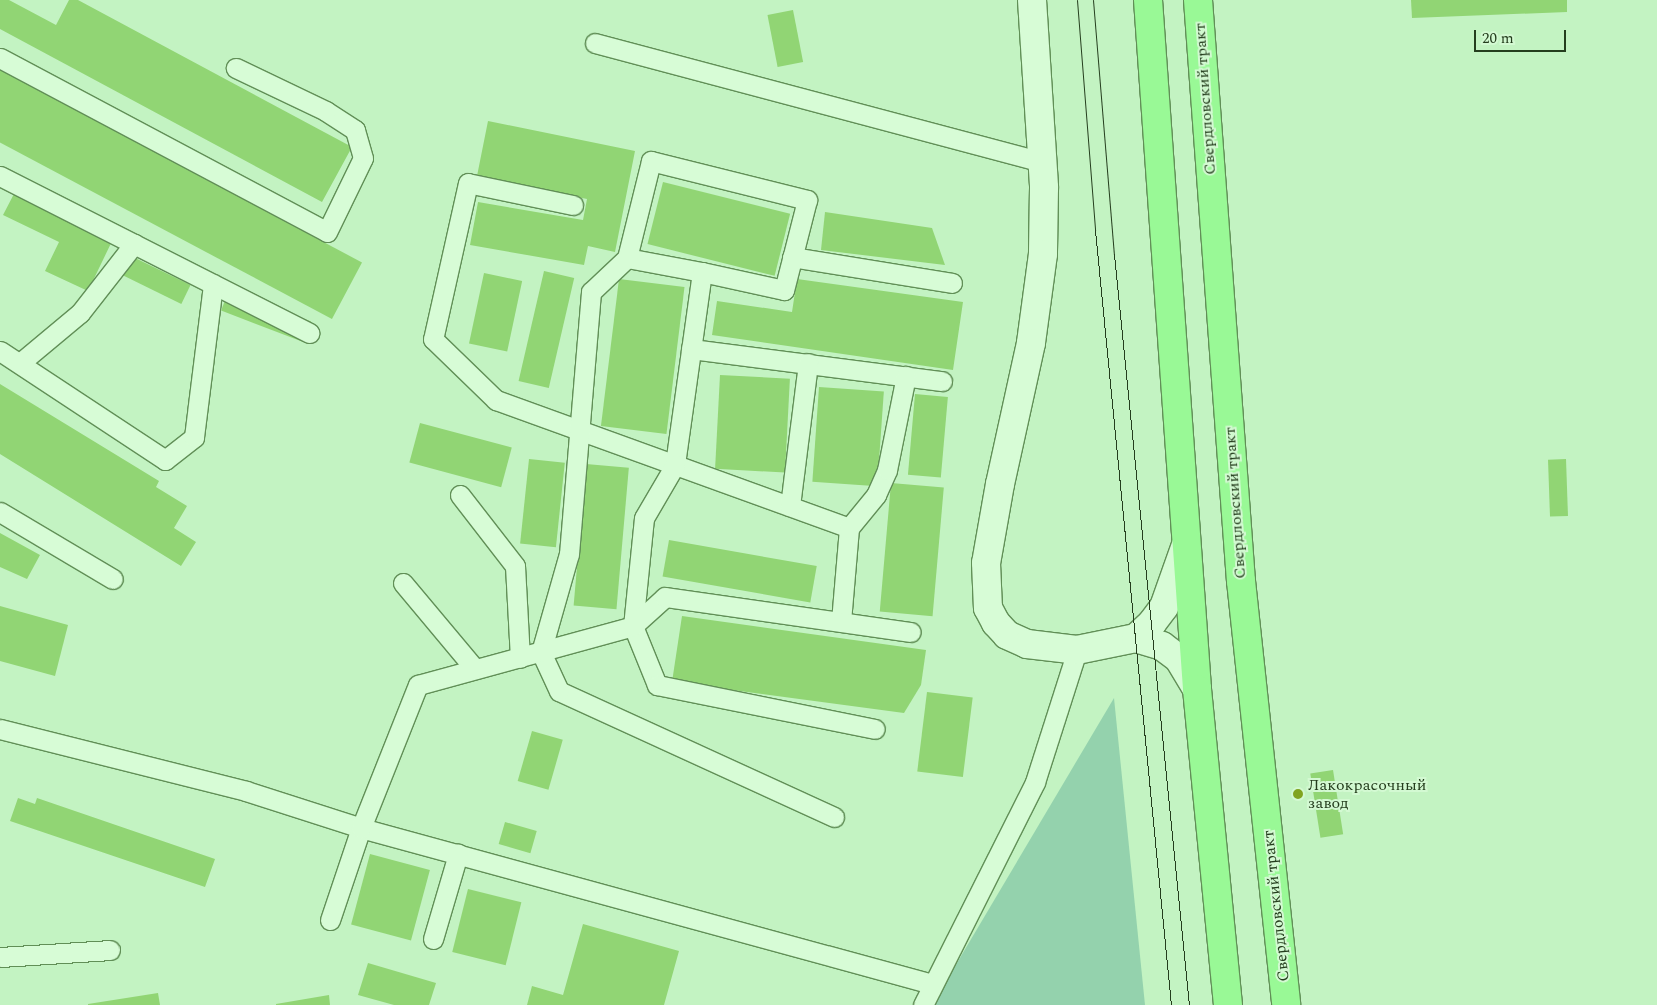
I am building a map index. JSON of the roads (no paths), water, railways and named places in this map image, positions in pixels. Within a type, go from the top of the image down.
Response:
[{"type":"main road","points":[[1032,0],[1042,162],[1043,254],[1034,323],[1000,484],[986,563],[988,608],[996,623],[1007,635],[1027,644],[1077,650],[1136,638],[1162,646],[1171,651],[1185,668],[1196,689]]},
{"type":"main road","points":[[1148,0],[1196,689],[1228,1005]]},
{"type":"main road","name":"Свердловский тракт","points":[[1198,0],[1241,581],[1286,1005]]},
{"type":"main road","points":[[1136,638],[1152,623],[1164,607],[1186,545]]},
{"type":"lane","points":[[595,43],[1042,162]]},
{"type":"lane","points":[[0,58],[327,232],[364,158],[355,130],[326,110],[236,68]]},
{"type":"lane","points":[[627,258],[784,290],[807,200],[651,161],[627,258],[591,292],[569,554],[541,652],[559,692],[834,817]]},
{"type":"lane","points":[[0,176],[310,333]]},
{"type":"lane","points":[[573,205],[468,183],[434,339],[496,400],[849,528]]},
{"type":"lane","points":[[20,363],[80,313],[134,244]]},
{"type":"lane","points":[[792,257],[952,283]]},
{"type":"lane","points":[[702,272],[675,465],[644,518],[633,626],[657,685],[875,729]]},
{"type":"lane","points":[[0,351],[164,460],[194,437],[214,284]]},
{"type":"lane","points":[[691,349],[942,381]]},
{"type":"lane","points":[[790,506],[808,363]]},
{"type":"lane","points":[[841,622],[849,528],[876,495],[887,470],[906,376]]},
{"type":"lane","points":[[460,495],[515,566],[520,658]]},
{"type":"lane","points":[[0,512],[113,579]]},
{"type":"lane","points":[[403,583],[475,669]]},
{"type":"lane","points":[[330,920],[361,828],[418,685],[633,626],[665,597],[910,632]]},
{"type":"lane","points":[[923,1005],[1035,782],[1077,650]]},
{"type":"lane","points":[[0,729],[246,791],[361,828],[932,984]]},
{"type":"lane","points":[[433,939],[458,854]]},
{"type":"lane","points":[[0,957],[110,950]]},
{"type":"tram line","points":[[1077,0],[1095,230],[1171,1005]]},
{"type":"tram line","points":[[1093,0],[1114,254],[1189,1005]]},
{"type":"place","name":"Лакокрасочный завод","points":[[1298,794]]}]
